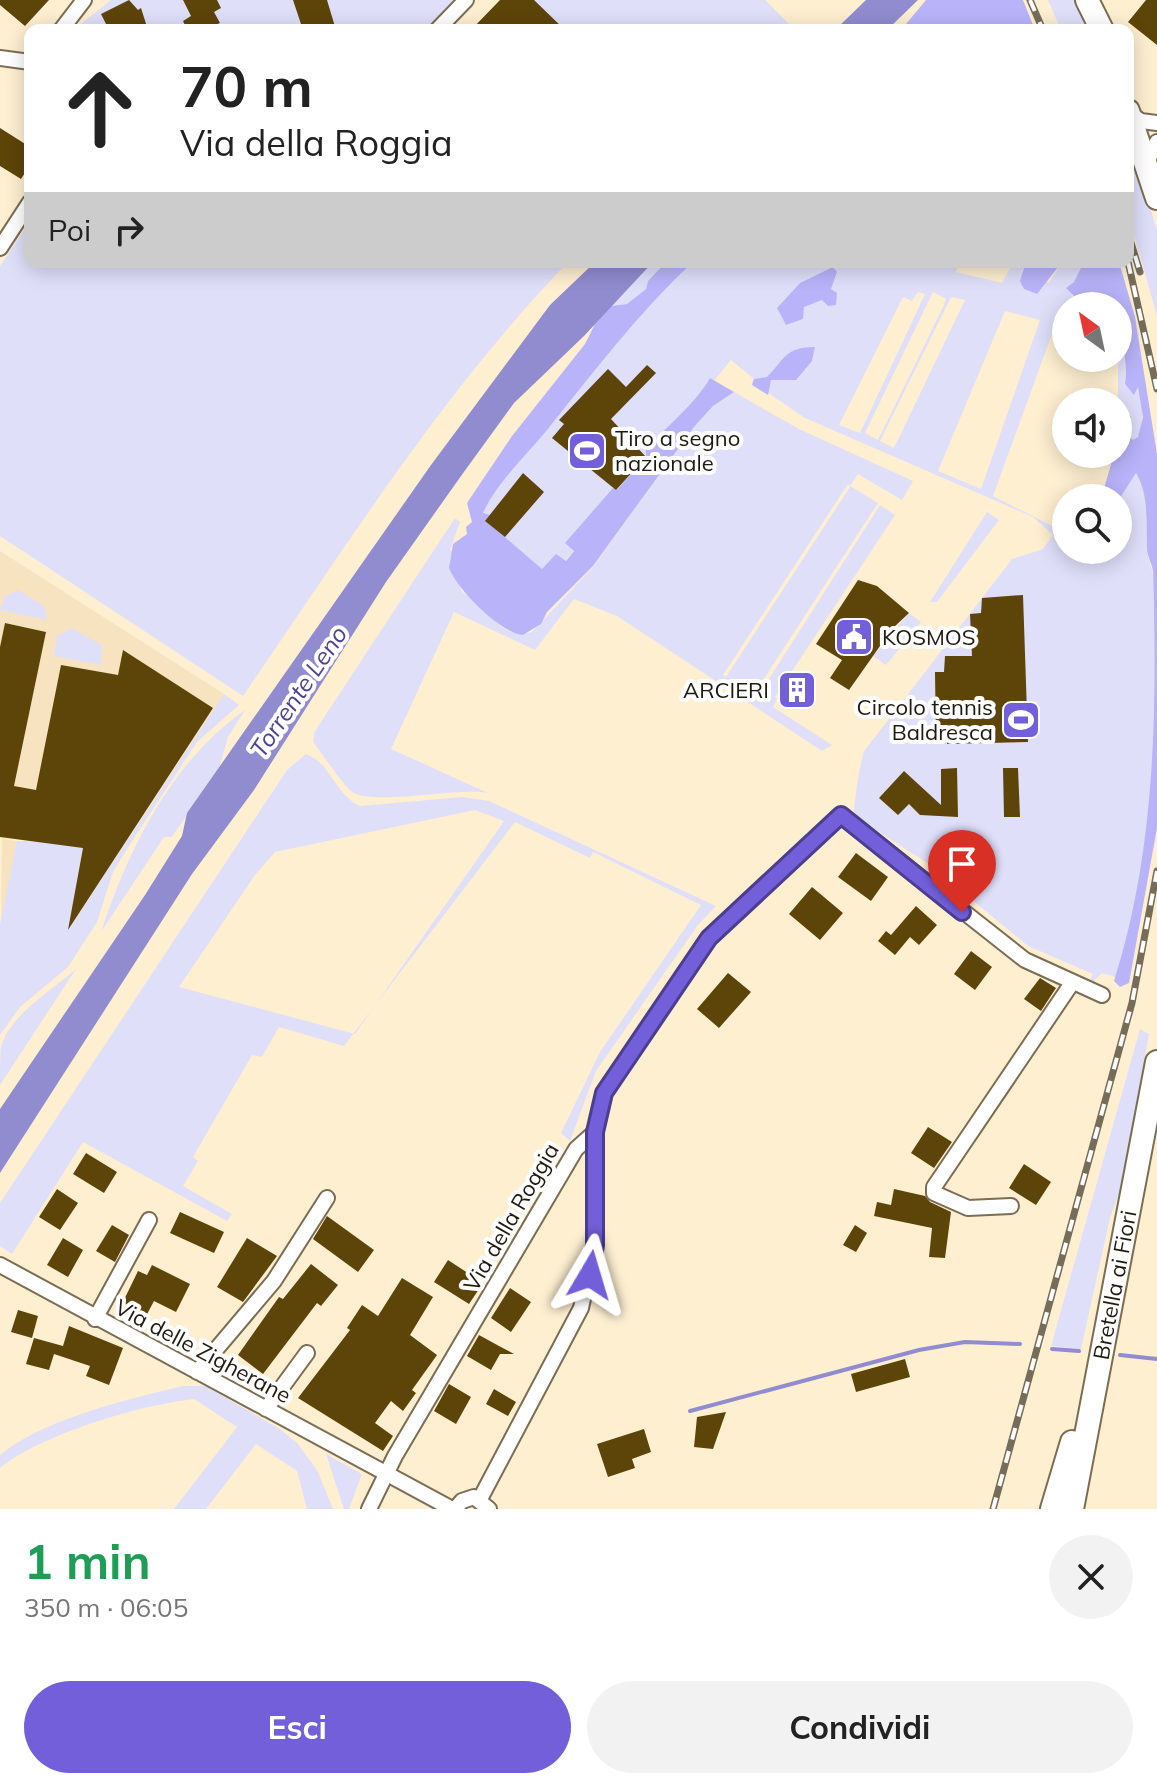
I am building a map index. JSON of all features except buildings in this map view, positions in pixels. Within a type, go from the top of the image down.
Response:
[{"type":"main road","points":[[1087,0],[1099,24]]},
{"type":"main road","points":[[1134,129],[1157,198]]},
{"type":"main road","name":"Bretella ai Fiori","points":[[1072,1509],[1157,1062]]},
{"type":"main road","points":[[1052,1509],[1101,1345]]},
{"type":"street","points":[[66,24],[84,0]]},
{"type":"street","points":[[443,24],[466,0]]},
{"type":"street","points":[[0,58],[24,61]]},
{"type":"street","points":[[1134,116],[1141,121],[1157,123]]},
{"type":"street","points":[[1146,164],[1157,142]]},
{"type":"street","points":[[0,248],[24,211]]},
{"type":"street","name":"Via della Roggia","points":[[369,1509],[386,1473],[576,1149],[595,1132],[604,1093],[691,960],[734,911],[841,815],[1025,960],[1102,995]]},
{"type":"street","points":[[1011,1206],[968,1208],[934,1193],[934,1187],[1072,983]]},
{"type":"street","points":[[454,1509],[467,1498],[484,1504],[581,1308],[595,1245],[595,1132]]},
{"type":"street","points":[[197,1372],[274,1281],[327,1198]]},
{"type":"street","points":[[95,1319],[149,1220]]},
{"type":"street","name":"Via delle Zigherane","points":[[0,1265],[95,1319],[454,1509]]},
{"type":"street","points":[[266,1409],[307,1353]]},
{"type":"shaded area","points":[[111,0],[455,0],[432,24],[81,24]]},
{"type":"shaded area","points":[[501,0],[765,0],[789,24],[477,24]]},
{"type":"shaded area","points":[[926,0],[1023,0],[1033,24],[906,24]]},
{"type":"shaded area","points":[[1048,0],[1077,0],[1087,24],[1058,24]]},
{"type":"shaded area","points":[[1134,155],[1157,230],[1157,316],[1134,234]]},
{"type":"shaded area","points":[[24,230],[24,268],[562,268],[522,312],[437,417],[243,696],[0,536],[0,266]]},
{"type":"shaded area","points":[[647,268],[660,268],[648,281],[646,289],[627,304],[611,306]]},
{"type":"shaded area","points":[[660,268],[687,268],[635,322],[504,480],[483,513],[490,515],[486,521],[542,569],[556,554],[566,561],[574,551],[565,543],[613,488],[617,490],[646,457],[646,449],[689,405],[710,378],[734,392],[713,406],[694,427],[593,566],[547,612],[541,624],[523,635],[514,632],[480,609],[449,568],[453,544],[467,534],[466,527],[472,522],[467,503],[512,436],[585,344],[595,324],[611,306],[627,304],[646,289],[648,281]]},
{"type":"shaded area","points":[[682,268],[958,268],[956,272],[1002,283],[1010,268],[1024,268],[1022,272],[1049,283],[1058,268],[1082,268],[1073,292],[1052,292],[1052,334],[993,496],[1052,526],[1052,534],[1033,517],[805,418],[752,382],[754,379],[731,360],[551,578],[485,521],[475,507]],"holes":[[[918,292],[925,294],[860,433],[839,425],[903,297],[912,301]],[[933,292],[946,299],[878,440],[865,433]],[[951,297],[965,300],[894,448],[880,441]],[[1005,311],[1040,320],[981,489],[938,471]]]},
{"type":"shaded area","points":[[834,268],[837,272],[831,289],[837,293],[836,305],[828,306],[822,300],[804,307],[803,319],[786,325],[777,308],[800,283]]},
{"type":"shaded area","points":[[1024,268],[1057,268],[1037,294],[1024,289],[1020,281]]},
{"type":"shaded area","points":[[1081,268],[1121,268],[1128,292],[1070,292],[1066,288],[1074,282]]},
{"type":"shaded area","points":[[1132,307],[1157,454],[1157,828],[1129,983],[1120,987],[1114,981],[1128,931],[1146,830],[1154,675],[1153,571],[1147,551],[1145,499],[1136,473],[1129,484],[1105,484],[1110,468],[1132,468],[1132,439],[1138,437],[1143,417],[1138,387],[1134,395],[1132,388],[1125,384],[1126,372],[1132,372]]},
{"type":"shaded area","points":[[815,347],[812,361],[796,380],[771,380],[768,395],[752,385],[754,379],[767,377],[791,352]]},
{"type":"shaded area","points":[[1118,372],[1125,372],[1125,385],[1138,386],[1142,398],[1139,437],[1134,440],[1132,388],[1118,388]]},
{"type":"shaded area","points":[[734,392],[799,429],[913,481],[902,500],[858,474],[850,486],[878,503],[754,694],[758,696],[880,505],[895,515],[775,697],[773,707],[832,745],[822,751],[617,616],[574,599],[535,650],[454,612],[391,749],[488,793],[376,797],[351,791],[313,741],[315,731],[455,518],[460,522],[450,550],[453,552],[450,560],[462,592],[511,632],[532,632],[593,567],[694,427],[713,406]],"holes":[[[848,484],[850,487],[726,677],[723,675]]]},
{"type":"shaded area","points":[[1136,472],[1143,490],[1147,553],[1153,578],[1155,679],[1151,779],[1139,879],[1116,977],[1102,973],[1091,984],[1088,983],[1093,974],[1028,946],[929,864],[860,820],[854,812],[865,750],[1012,559],[1043,549],[1052,536],[1052,564],[1132,564],[1132,484],[1129,484]]},
{"type":"shaded area","points":[[987,512],[999,520],[937,602],[930,602]]},
{"type":"shaded area","points":[[0,551],[224,694],[89,898],[213,708],[123,650],[92,813],[61,665],[36,790],[14,786],[46,632],[5,623],[0,647]]},
{"type":"shaded area","points":[[18,590],[44,606],[47,620],[0,610],[4,597]]},
{"type":"shaded area","points":[[909,613],[921,622],[886,665],[873,656]]},
{"type":"shaded area","points":[[71,628],[102,645],[101,665],[54,656],[57,636]]},
{"type":"shaded area","points":[[224,694],[239,705],[197,742],[132,841],[113,872],[97,922],[68,967],[20,1007],[0,1035],[0,924],[17,841],[45,841],[83,848],[69,929]]},
{"type":"shaded area","points":[[245,710],[228,737],[219,769],[172,837],[164,837],[101,932],[139,839],[174,781],[219,731]]},
{"type":"shaded area","points":[[306,754],[321,764],[345,794],[360,806],[463,797],[489,801],[716,906],[698,925],[596,1071],[570,1141],[561,1133],[600,1052],[701,905],[593,852],[590,858],[515,822],[375,1005],[504,821],[475,810],[275,852],[255,875],[179,987],[353,1034],[344,1046],[279,1027],[262,1057],[252,1055],[193,1157],[198,1161],[183,1186],[232,1214],[227,1221],[83,1142],[12,1254],[0,1246],[0,1203],[287,770]]},
{"type":"shaded area","points":[[2,838],[24,843],[45,841],[69,929],[0,1033]]},
{"type":"shaded area","points":[[76,969],[0,1085],[1,1046],[14,1023],[33,1003]]},
{"type":"shaded area","points":[[1140,1029],[1149,1034],[1122,1186],[1110,1218],[1081,1349],[1051,1346]]},
{"type":"shaded area","points":[[183,1386],[205,1386],[280,1429],[298,1444],[317,1470],[333,1509],[307,1509],[297,1471],[256,1444],[206,1509],[174,1509],[237,1427],[194,1399],[92,1423],[40,1444],[0,1468],[0,1455],[39,1431],[87,1412]]},
{"type":"shaded area","points":[[326,1454],[362,1474],[349,1509],[344,1509]]},
{"type":"water","points":[[866,0],[918,0],[893,24],[841,24]]},
{"type":"water","name":"Torrente Leno","points":[[589,268],[647,268],[584,336],[514,403],[461,476],[386,582],[254,790],[192,874],[0,1173],[0,1109],[145,895],[182,836],[187,813],[431,465],[550,305]]},
{"type":"waterway","points":[[690,1411],[919,1350],[965,1342],[1020,1344]]},
{"type":"waterway","points":[[1052,1349],[1079,1351]]},
{"type":"waterway","points":[[1120,1355],[1157,1359]]},
{"type":"railway","points":[[1030,0],[1040,24]]},
{"type":"railway","points":[[1134,252],[1140,272]]},
{"type":"railway","points":[[1129,268],[1157,389]]},
{"type":"railway","points":[[993,1509],[1132,1003],[1157,871]]},
{"type":"place","name":"Tiro a segno nazionale","points":[[587,451]]},
{"type":"place","name":"KOSMOS","points":[[854,637]]},
{"type":"place","name":"ARCIERI","points":[[797,690]]},
{"type":"place","name":"Circolo tennis Baldresca","points":[[1021,720]]},
{"type":"route","points":[[590,1275],[595,1245],[595,1132],[604,1093],[691,960],[734,911],[841,815],[915,871],[962,912]]}]
